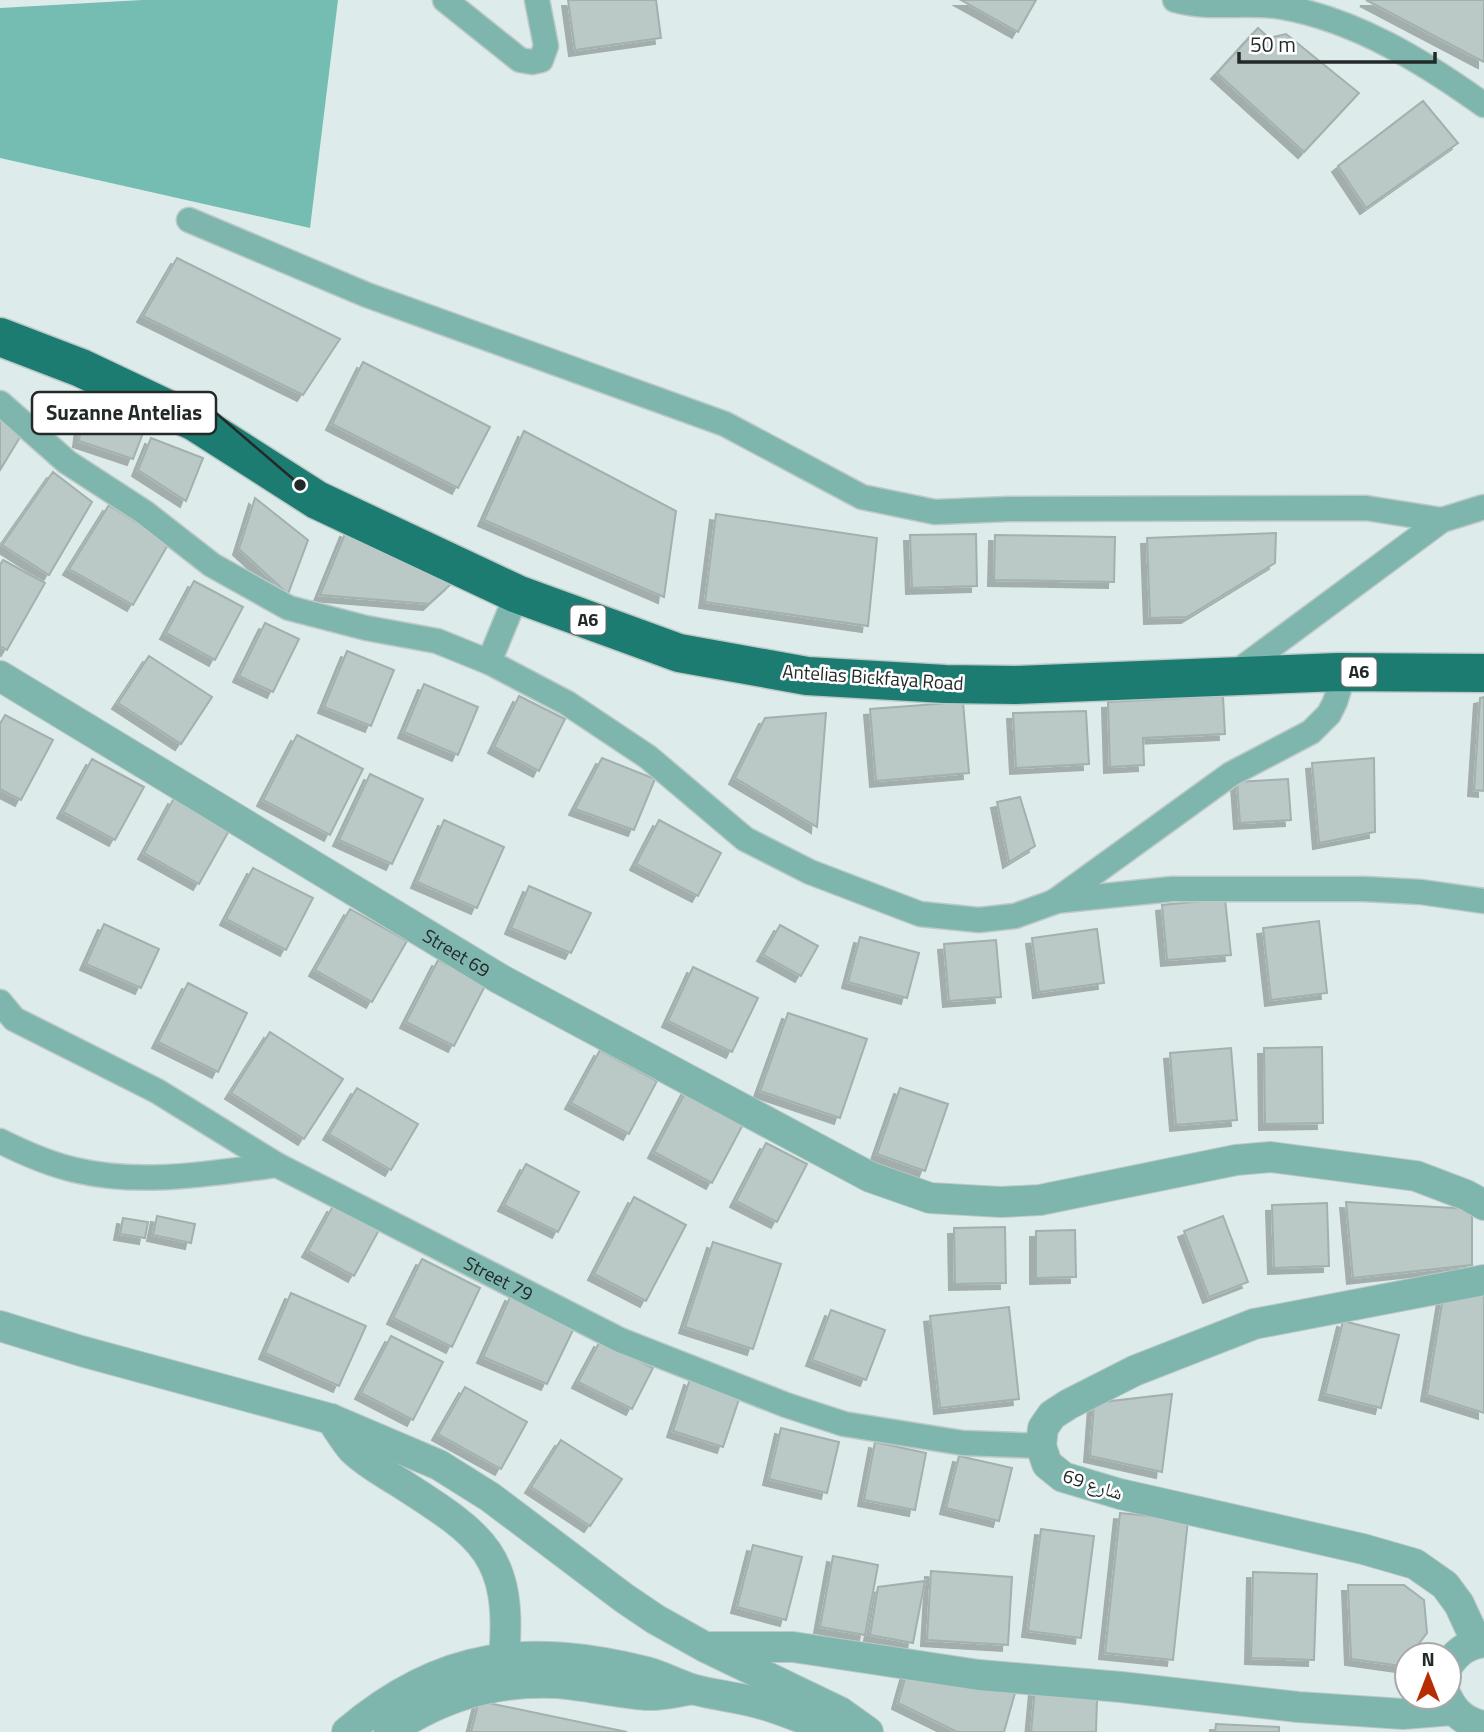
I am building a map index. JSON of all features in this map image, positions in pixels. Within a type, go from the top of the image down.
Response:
[{"type":"highway","name":"Antelias Bickfaya Road","points":[[0,337],[81,368],[195,422],[317,500],[517,594],[680,653],[807,676],[945,684],[1015,685],[1338,672],[1484,673]]},
{"type":"street","points":[[445,0],[520,60],[532,62],[541,60],[546,46],[537,0]]},
{"type":"street","points":[[1175,0],[1226,6],[1281,7],[1326,19],[1384,42],[1450,80],[1484,105]]},
{"type":"street","points":[[189,220],[367,295],[725,424],[862,497],[935,512],[1008,509],[1367,508],[1442,520]]},
{"type":"street","points":[[0,403],[67,462],[144,512],[212,565],[289,608],[366,628],[437,641],[489,662],[567,703],[648,757],[745,839],[810,872],[920,914],[978,920],[1015,916],[1054,902],[1172,889],[1364,889],[1421,892],[1484,901]]},
{"type":"street","points":[[1233,675],[1442,520],[1484,507]]},
{"type":"street","points":[[489,662],[517,594]]},
{"type":"street","points":[[1054,902],[1231,774],[1311,732],[1329,714],[1335,702],[1339,690],[1338,672]]},
{"type":"street","name":"Street 69","points":[[0,676],[500,979],[819,1151],[882,1181],[930,1198],[1001,1202],[1040,1200],[1236,1160],[1271,1157],[1416,1176],[1466,1195],[1484,1205]]},
{"type":"street","name":"Street 79","points":[[0,1002],[14,1019],[157,1091],[277,1165],[620,1340],[786,1405],[844,1424],[963,1443],[1041,1446]]},
{"type":"street","points":[[0,1141],[33,1157],[75,1170],[135,1178],[195,1175],[277,1165]]},
{"type":"street","points":[[1041,1446],[1042,1428],[1052,1415],[1069,1404],[1134,1371],[1254,1324],[1484,1280]]},
{"type":"street","points":[[0,1326],[81,1351],[331,1419],[439,1465],[490,1497],[624,1598],[705,1647],[840,1712],[868,1732]]},
{"type":"street","points":[[331,1419],[354,1451],[468,1529],[485,1547],[504,1589],[507,1626],[504,1658]]},
{"type":"street","name":"شارع 69","points":[[1041,1446],[1047,1464],[1063,1478],[1363,1549],[1415,1564],[1445,1586],[1459,1604],[1479,1642]]},
{"type":"street","points":[[1463,1651],[1479,1642]]},
{"type":"street","points":[[705,1647],[793,1647],[979,1675],[1121,1687],[1298,1707],[1403,1714],[1416,1711]]},
{"type":"street","points":[[348,1732],[381,1704],[419,1681],[457,1667],[504,1658],[556,1656],[648,1673],[692,1689],[762,1704],[846,1732]]},
{"type":"street","points":[[389,1732],[414,1715],[457,1696],[522,1684],[556,1683],[649,1695],[692,1689]]},
{"type":"street","points":[[1458,1711],[1470,1723],[1484,1726]]},
{"type":"green space","points":[[142,0],[338,0],[310,228],[0,158],[0,8]]},
{"type":"building","points":[[568,0],[656,0],[661,38],[575,50]]},
{"type":"building","points":[[961,0],[1036,0],[1018,32]]},
{"type":"building","points":[[1366,0],[1484,0],[1484,62],[1482,61]]},
{"type":"building","points":[[1258,28],[1269,38],[1286,34],[1359,93],[1304,152],[1217,73]]},
{"type":"building","points":[[1423,101],[1458,143],[1366,208],[1338,166]]},
{"type":"building","points":[[177,258],[340,339],[303,395],[143,316]]},
{"type":"building","points":[[363,362],[490,427],[458,488],[332,424]]},
{"type":"building","points":[[0,413],[22,434],[0,470]]},
{"type":"building","points":[[82,417],[143,433],[133,459],[79,441]]},
{"type":"building","points":[[524,431],[676,511],[664,597],[484,520]]},
{"type":"building","points":[[151,438],[203,458],[186,501],[138,470]]},
{"type":"building","points":[[53,472],[92,502],[49,575],[2,545]]},
{"type":"building","points":[[255,498],[308,540],[288,594],[239,549]]},
{"type":"building","points":[[109,505],[169,543],[133,605],[69,569]]},
{"type":"building","points":[[716,514],[877,538],[868,626],[705,602]]},
{"type":"building","points":[[346,531],[451,584],[429,604],[320,595]]},
{"type":"building","points":[[1276,533],[1275,563],[1187,617],[1150,618],[1147,538]]},
{"type":"building","points":[[976,534],[977,586],[912,588],[910,535]]},
{"type":"building","points":[[995,535],[1115,537],[1114,582],[994,580]]},
{"type":"building","points":[[3,560],[45,583],[7,650],[0,646],[0,565]]},
{"type":"building","points":[[194,581],[243,607],[215,660],[166,633]]},
{"type":"building","points":[[265,623],[299,639],[273,692],[239,676]]},
{"type":"building","points":[[347,651],[394,670],[371,726],[324,707]]},
{"type":"building","points":[[149,656],[212,697],[181,744],[118,703]]},
{"type":"building","points":[[424,684],[478,707],[458,755],[404,732]]},
{"type":"building","points":[[519,696],[565,719],[539,771],[494,747]]},
{"type":"building","points":[[1223,696],[1225,734],[1143,738],[1144,765],[1110,767],[1108,702]]},
{"type":"building","points":[[1484,697],[1484,791],[1474,790],[1480,698]]},
{"type":"building","points":[[963,702],[969,773],[876,781],[870,709]]},
{"type":"building","points":[[1086,711],[1089,764],[1016,768],[1013,713]]},
{"type":"building","points":[[826,713],[817,827],[735,778],[765,718]]},
{"type":"building","points":[[5,715],[53,740],[21,800],[0,789],[0,724]]},
{"type":"building","points":[[297,735],[363,769],[330,835],[263,800]]},
{"type":"building","points":[[602,758],[655,779],[634,830],[575,809]]},
{"type":"building","points":[[1374,758],[1375,832],[1319,843],[1312,763]]},
{"type":"building","points":[[92,759],[144,787],[115,840],[63,812]]},
{"type":"building","points":[[370,774],[423,799],[392,864],[339,840]]},
{"type":"building","points":[[1288,779],[1291,820],[1240,823],[1237,782]]},
{"type":"building","points":[[1020,797],[1035,846],[1009,862],[997,802]]},
{"type":"building","points":[[174,798],[230,829],[199,884],[144,853]]},
{"type":"building","points":[[444,820],[504,847],[477,908],[417,882]]},
{"type":"building","points":[[659,820],[721,853],[698,896],[636,864]]},
{"type":"building","points":[[253,868],[313,898],[286,950],[226,919]]},
{"type":"building","points":[[529,886],[591,913],[571,953],[511,928]]},
{"type":"building","points":[[1225,899],[1231,955],[1167,960],[1162,905]]},
{"type":"building","points":[[350,909],[407,941],[372,1002],[315,970]]},
{"type":"building","points":[[1319,921],[1327,993],[1271,1000],[1263,928]]},
{"type":"building","points":[[104,924],[159,949],[141,988],[86,964]]},
{"type":"building","points":[[780,925],[818,946],[801,976],[763,955]]},
{"type":"building","points":[[1097,929],[1104,983],[1039,992],[1032,938]]},
{"type":"building","points":[[860,937],[919,953],[907,998],[848,982]]},
{"type":"building","points":[[996,940],[1001,997],[949,1001],[944,944]]},
{"type":"building","points":[[438,960],[486,984],[454,1046],[406,1022]]},
{"type":"building","points":[[693,967],[758,998],[732,1052],[668,1021]]},
{"type":"building","points":[[188,983],[247,1013],[218,1072],[158,1042]]},
{"type":"building","points":[[788,1013],[867,1039],[840,1118],[760,1091]]},
{"type":"building","points":[[270,1032],[343,1079],[304,1139],[231,1093]]},
{"type":"building","points":[[1322,1047],[1323,1123],[1265,1124],[1264,1048]]},
{"type":"building","points":[[1231,1048],[1237,1120],[1176,1125],[1170,1053]]},
{"type":"building","points":[[600,1050],[657,1081],[629,1134],[571,1103]]},
{"type":"building","points":[[357,1088],[418,1124],[391,1170],[329,1134]]},
{"type":"building","points":[[900,1088],[948,1104],[925,1171],[877,1154]]},
{"type":"building","points":[[687,1089],[746,1119],[712,1183],[654,1152]]},
{"type":"building","points":[[766,1143],[807,1164],[777,1222],[736,1201]]},
{"type":"building","points":[[526,1164],[579,1192],[558,1232],[504,1205]]},
{"type":"building","points":[[634,1197],[686,1225],[646,1301],[594,1274]]},
{"type":"building","points":[[1346,1202],[1472,1209],[1472,1265],[1353,1278]]},
{"type":"building","points":[[1327,1203],[1329,1266],[1274,1268],[1272,1205]]},
{"type":"building","points":[[333,1206],[379,1230],[354,1276],[308,1251]]},
{"type":"building","points":[[157,1216],[195,1224],[191,1243],[153,1235]]},
{"type":"building","points":[[1223,1216],[1248,1282],[1209,1297],[1184,1231]]},
{"type":"building","points":[[123,1218],[148,1222],[145,1238],[120,1234]]},
{"type":"building","points":[[1005,1227],[1006,1283],[955,1284],[954,1228]]},
{"type":"building","points":[[1075,1230],[1076,1277],[1036,1278],[1036,1231]]},
{"type":"building","points":[[713,1242],[781,1264],[753,1349],[685,1327]]},
{"type":"building","points":[[422,1259],[480,1288],[452,1347],[393,1318]]},
{"type":"building","points":[[291,1293],[366,1326],[339,1386],[265,1353]]},
{"type":"building","points":[[511,1295],[575,1326],[547,1384],[483,1357]]},
{"type":"building","points":[[1484,1295],[1484,1413],[1427,1395],[1443,1297]]},
{"type":"building","points":[[1009,1307],[1019,1399],[940,1408],[930,1316]]},
{"type":"building","points":[[831,1310],[885,1330],[866,1380],[812,1360]]},
{"type":"building","points":[[1343,1321],[1399,1335],[1381,1408],[1325,1394]]},
{"type":"building","points":[[391,1336],[443,1362],[413,1420],[361,1393]]},
{"type":"building","points":[[600,1341],[653,1368],[632,1409],[578,1382]]},
{"type":"building","points":[[690,1379],[739,1399],[723,1447],[673,1431]]},
{"type":"building","points":[[465,1387],[527,1422],[501,1469],[438,1434]]},
{"type":"building","points":[[1172,1394],[1162,1472],[1090,1456],[1094,1403]]},
{"type":"building","points":[[781,1428],[839,1442],[827,1493],[769,1479]]},
{"type":"building","points":[[561,1440],[622,1479],[590,1526],[531,1487]]},
{"type":"building","points":[[875,1442],[926,1453],[915,1510],[864,1500]]},
{"type":"building","points":[[959,1456],[1012,1468],[999,1521],[946,1508]]},
{"type":"building","points":[[1120,1513],[1188,1520],[1173,1660],[1105,1653]]},
{"type":"building","points":[[1041,1529],[1094,1536],[1081,1638],[1028,1631]]},
{"type":"building","points":[[753,1545],[802,1557],[786,1620],[737,1607]]},
{"type":"building","points":[[833,1556],[878,1565],[865,1635],[820,1627]]},
{"type":"building","points":[[931,1571],[1012,1577],[1008,1645],[927,1640]]},
{"type":"building","points":[[1253,1572],[1317,1574],[1314,1660],[1251,1658]]},
{"type":"building","points":[[925,1581],[913,1643],[870,1635],[878,1587]]},
{"type":"building","points":[[1348,1585],[1404,1585],[1424,1600],[1427,1633],[1421,1641],[1393,1641],[1393,1665],[1351,1659]]},
{"type":"building","points":[[907,1671],[1015,1693],[1004,1732],[957,1732],[898,1703]]},
{"type":"building","points":[[1035,1688],[1097,1699],[1096,1732],[1031,1732]]},
{"type":"building","points":[[479,1701],[627,1732],[471,1732]]},
{"type":"building","points":[[1216,1724],[1279,1727],[1279,1732],[1215,1732]]},
{"type":"place","name":"Suzanne Antelias","points":[[300,485]]}]
